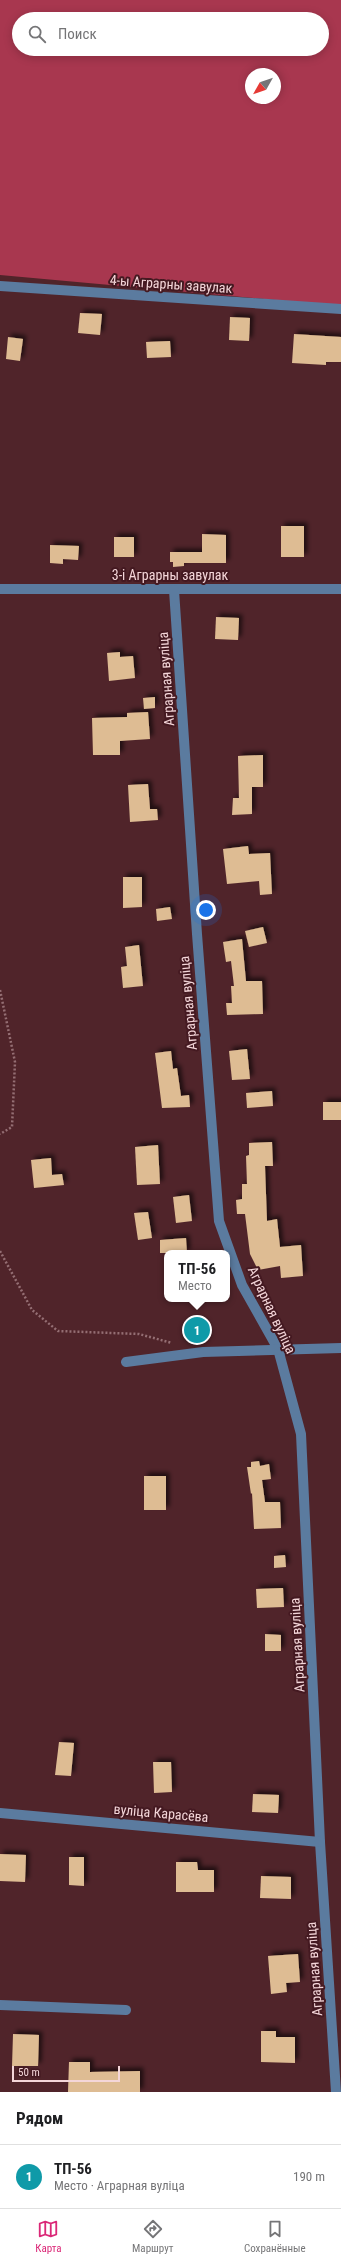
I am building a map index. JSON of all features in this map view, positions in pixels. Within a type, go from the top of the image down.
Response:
[{"type":"street","name":"4-ы Аграрны завулак","points":[[0,286],[341,309]]},
{"type":"street","name":"3-і Аграрны завулак","points":[[0,589],[341,589]]},
{"type":"street","name":"Аграрная вуліца","points":[[174,590],[196,926],[219,1221],[229,1250]]},
{"type":"street","name":"Аграрная вуліца","points":[[230,1252],[242,1285],[278,1349],[301,1434],[320,1842],[336,2092]]},
{"type":"street","points":[[126,1362],[203,1352],[341,1348]]},
{"type":"street","name":"вуліца Карасёва","points":[[0,1813],[320,1842]]},
{"type":"street","points":[[0,2005],[126,2010]]},
{"type":"path","points":[[0,990],[15,1062],[12,1127],[0,1134]]},
{"type":"path","points":[[0,1251],[32,1310],[58,1331],[139,1334],[174,1344]]},
{"type":"shaded area","points":[[0,0],[341,0],[341,306],[0,275]]},
{"type":"building","points":[[80,313],[102,314],[100,335],[78,333]]},
{"type":"building","points":[[230,317],[250,318],[249,341],[229,340]]},
{"type":"building","points":[[294,334],[341,337],[341,362],[326,362],[326,365],[292,363]]},
{"type":"building","points":[[8,337],[23,339],[20,361],[6,359]]},
{"type":"building","points":[[170,341],[171,357],[147,358],[146,342]]},
{"type":"building","points":[[281,526],[304,526],[304,557],[281,557]]},
{"type":"building","points":[[202,534],[226,535],[226,563],[184,563],[184,566],[173,567],[173,562],[170,562],[170,552],[202,552]]},
{"type":"building","points":[[114,537],[134,537],[134,557],[114,557]]},
{"type":"building","points":[[50,545],[79,546],[78,560],[63,559],[63,564],[50,563]]},
{"type":"building","points":[[216,617],[239,618],[238,640],[215,639]]},
{"type":"building","points":[[120,652],[120,657],[133,656],[135,678],[109,681],[107,653]]},
{"type":"building","points":[[155,697],[155,708],[144,709],[143,698]]},
{"type":"building","points":[[148,712],[150,739],[120,741],[120,755],[93,755],[92,718],[127,717],[127,713]]},
{"type":"building","points":[[263,755],[263,787],[252,787],[252,814],[232,815],[233,798],[239,798],[238,756]]},
{"type":"building","points":[[148,784],[150,809],[157,809],[158,820],[130,822],[128,785]]},
{"type":"building","points":[[248,846],[249,854],[270,853],[272,894],[260,895],[259,881],[227,884],[223,849]]},
{"type":"building","points":[[123,877],[142,877],[142,907],[123,908]]},
{"type":"building","points":[[170,907],[172,919],[157,921],[156,909]]},
{"type":"building","points":[[263,927],[267,943],[249,947],[245,931]]},
{"type":"building","points":[[242,939],[246,981],[262,981],[263,1014],[227,1015],[226,1003],[232,1003],[231,986],[234,986],[231,961],[226,962],[223,942]]},
{"type":"building","points":[[139,945],[143,986],[123,988],[121,967],[127,966],[125,947]]},
{"type":"building","points":[[247,1049],[250,1079],[232,1080],[229,1051]]},
{"type":"building","points":[[171,1051],[173,1069],[177,1068],[181,1096],[189,1095],[190,1107],[162,1108],[155,1053]]},
{"type":"building","points":[[272,1091],[273,1106],[247,1108],[246,1093]]},
{"type":"building","points":[[323,1102],[341,1102],[341,1120],[323,1120]]},
{"type":"building","points":[[272,1142],[273,1166],[265,1166],[267,1221],[277,1219],[280,1247],[301,1245],[303,1276],[281,1278],[280,1266],[258,1270],[250,1254],[245,1214],[237,1214],[236,1200],[242,1199],[242,1184],[247,1184],[246,1156],[249,1155],[249,1143]]},
{"type":"building","points":[[158,1145],[160,1184],[137,1185],[135,1147]]},
{"type":"building","points":[[51,1158],[52,1175],[62,1174],[64,1185],[34,1188],[31,1160]]},
{"type":"building","points":[[189,1195],[192,1221],[176,1223],[173,1197]]},
{"type":"building","points":[[148,1212],[152,1238],[138,1240],[134,1213]]},
{"type":"building","points":[[186,1238],[187,1250],[164,1250],[164,1253],[160,1253],[160,1240]]},
{"type":"building","points":[[259,1461],[260,1466],[269,1464],[271,1479],[262,1480],[265,1502],[280,1502],[281,1528],[254,1529],[252,1493],[251,1494],[247,1467],[251,1467],[251,1462]]},
{"type":"building","points":[[144,1476],[166,1476],[166,1510],[144,1510]]},
{"type":"building","points":[[285,1555],[286,1567],[274,1568],[274,1556]]},
{"type":"building","points":[[283,1588],[284,1607],[257,1608],[256,1589]]},
{"type":"building","points":[[265,1634],[281,1635],[281,1651],[265,1651]]},
{"type":"building","points":[[59,1742],[74,1743],[71,1776],[55,1775]]},
{"type":"building","points":[[153,1762],[171,1762],[172,1792],[154,1793]]},
{"type":"building","points":[[253,1794],[279,1795],[278,1813],[252,1812]]},
{"type":"building","points":[[0,1854],[26,1855],[25,1882],[0,1881]]},
{"type":"building","points":[[69,1857],[84,1857],[84,1886],[69,1885]]},
{"type":"building","points":[[176,1862],[197,1862],[198,1870],[214,1870],[214,1892],[176,1892]]},
{"type":"building","points":[[261,1876],[291,1877],[291,1899],[260,1898]]},
{"type":"building","points":[[298,1954],[300,1982],[286,1983],[287,1992],[271,1994],[268,1956]]},
{"type":"building","points":[[261,2031],[276,2031],[276,2037],[295,2037],[295,2063],[261,2062]]},
{"type":"building","points":[[13,2034],[39,2035],[38,2066],[12,2066]]},
{"type":"building","points":[[69,2062],[90,2062],[90,2072],[140,2071],[140,2092],[68,2092]]},
{"type":"place","name":"ТП-56","points":[[197,1330]]}]
